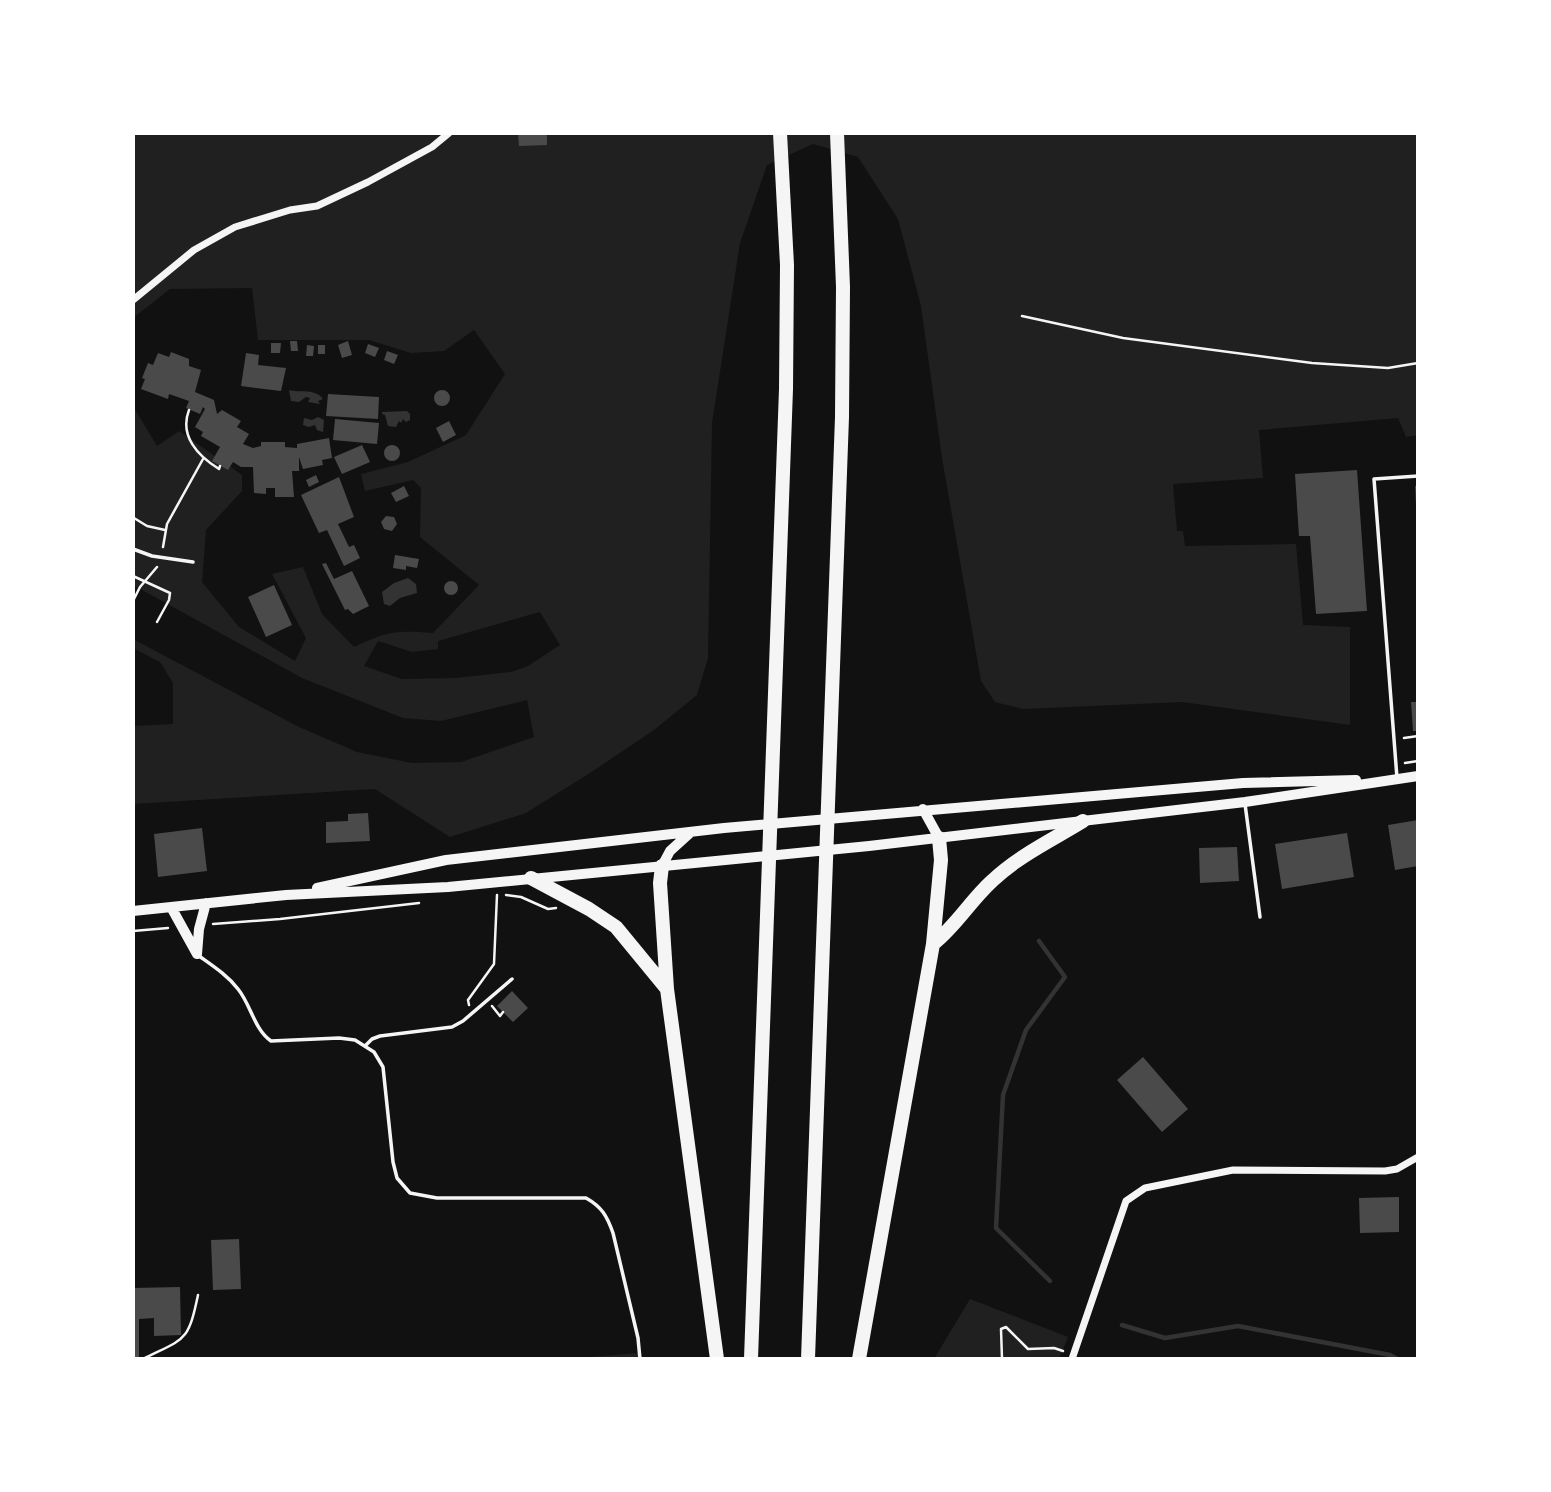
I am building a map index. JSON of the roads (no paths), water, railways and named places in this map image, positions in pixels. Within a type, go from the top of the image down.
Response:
[{"type":"highway","points":[[751,1359],[786,361],[786,265],[780,133]]},
{"type":"highway","points":[[808,1359],[843,376],[843,243],[837,133]]},
{"type":"highway","points":[[933,944],[952,929],[973,900],[1001,872],[1083,821]]},
{"type":"highway","points":[[859,1359],[933,944],[941,860],[939,838]]},
{"type":"highway","points":[[662,866],[660,883],[667,989],[716,1359]]},
{"type":"highway","points":[[531,878],[589,909],[616,927],[667,989]]},
{"type":"street","points":[[133,300],[194,250],[235,227],[290,210],[317,206],[422,153],[449,133]]},
{"type":"street","points":[[133,911],[286,895],[448,887],[869,846],[1245,802],[1418,776]]},
{"type":"street","points":[[286,895],[446,860],[724,828],[1243,783],[1397,779]]},
{"type":"street","points":[[923,809],[939,838]]},
{"type":"street","points":[[662,866],[670,851],[691,832]]},
{"type":"street","points":[[197,954],[199,929],[206,903]]},
{"type":"street","points":[[171,907],[197,954]]},
{"type":"street","points":[[1073,1357],[1126,1201],[1134,1194],[1145,1188],[1233,1170],[1385,1171],[1397,1169],[1418,1157]]},
{"type":"lane","points":[[1397,779],[1374,479],[1418,476]]},
{"type":"lane","points":[[133,549],[152,556],[193,562]]},
{"type":"lane","points":[[1245,802],[1260,917]]},
{"type":"lane","points":[[197,954],[238,988],[263,1034],[271,1041],[339,1038],[355,1040],[374,1052],[383,1067],[397,1178],[410,1193],[437,1198],[586,1198],[600,1206],[614,1233],[638,1338],[640,1359]]},
{"type":"lane","points":[[366,1045],[380,1036],[452,1027],[474,1013],[512,979]]},
{"type":"waterway","points":[[1039,941],[1065,977],[1026,1030],[1003,1095],[996,1228],[1050,1281]]},
{"type":"waterway","points":[[1122,1325],[1165,1338],[1238,1326],[1390,1355],[1397,1359]]}]
